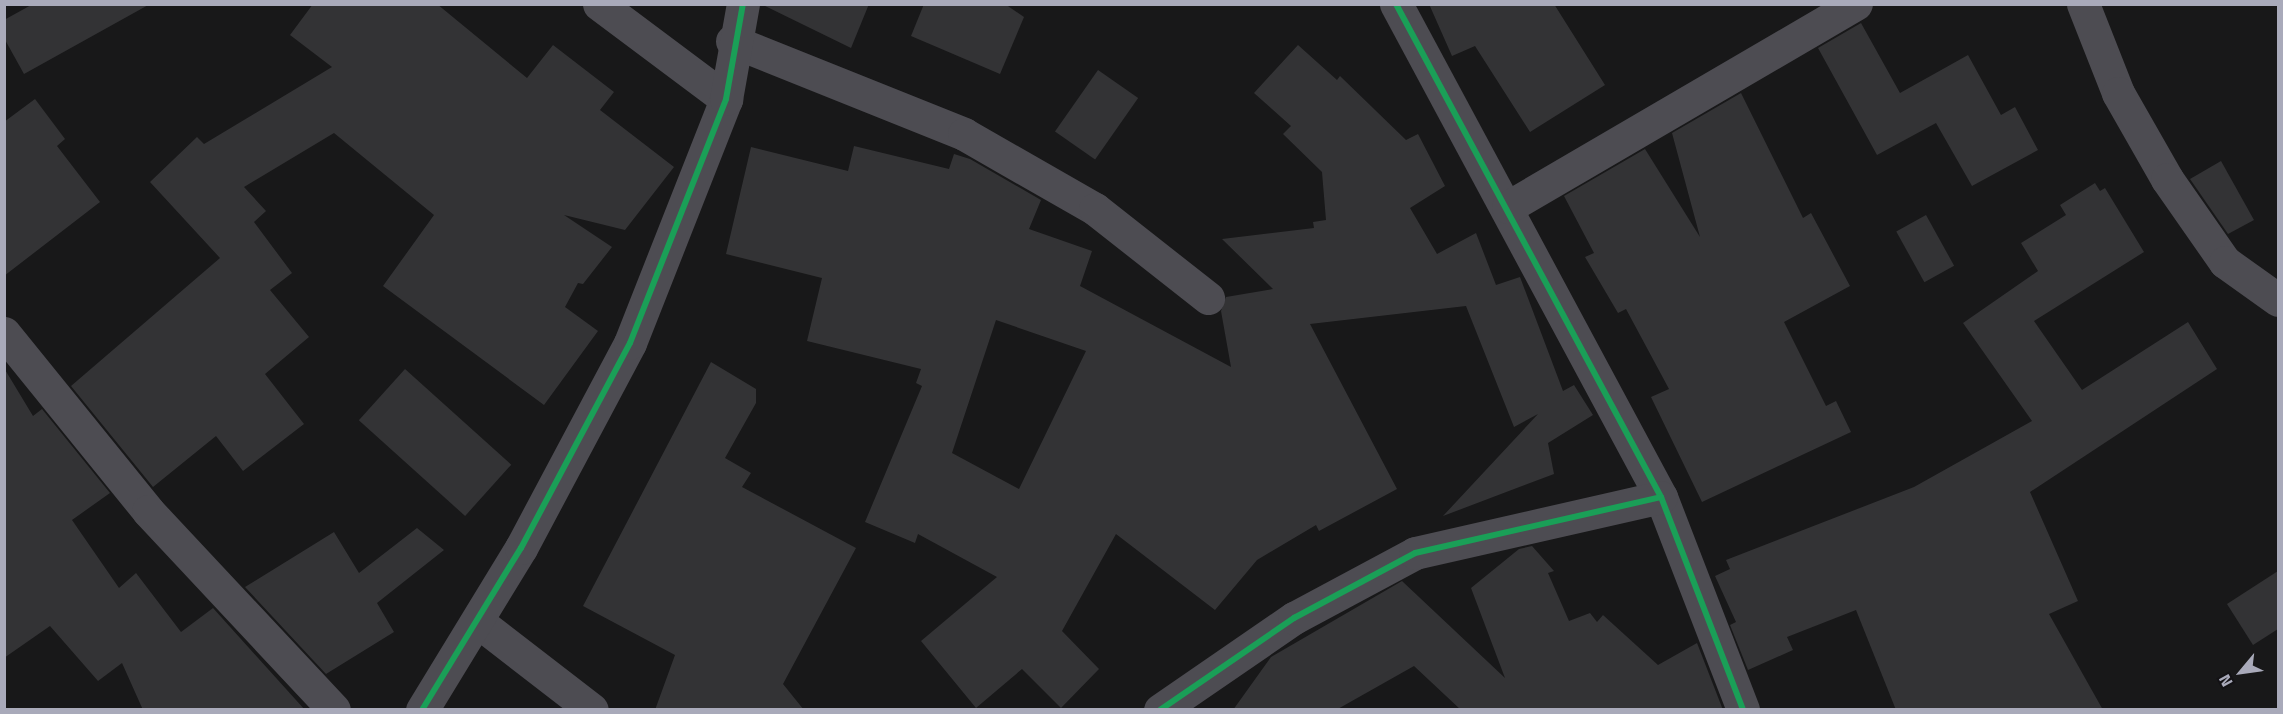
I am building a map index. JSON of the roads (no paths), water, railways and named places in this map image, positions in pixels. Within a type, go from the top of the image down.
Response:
[{"type":"street","points":[[599,4],[726,99]]},
{"type":"street","points":[[422,710],[477,621],[630,343],[726,99],[732,41],[743,4]]},
{"type":"street","points":[[1396,4],[1508,207],[1661,496],[1743,710]]},
{"type":"street","points":[[1508,207],[1856,4]]},
{"type":"street","points":[[2083,4],[2118,93],[2167,180],[2225,262],[2278,300]]},
{"type":"street","points":[[732,41],[964,134],[1095,210],[1208,298]]},
{"type":"street","points":[[4,333],[148,511],[334,710]]},
{"type":"street","points":[[1160,710],[1294,618],[1415,553],[1661,496]]},
{"type":"street","points":[[477,621],[592,710]]}]
